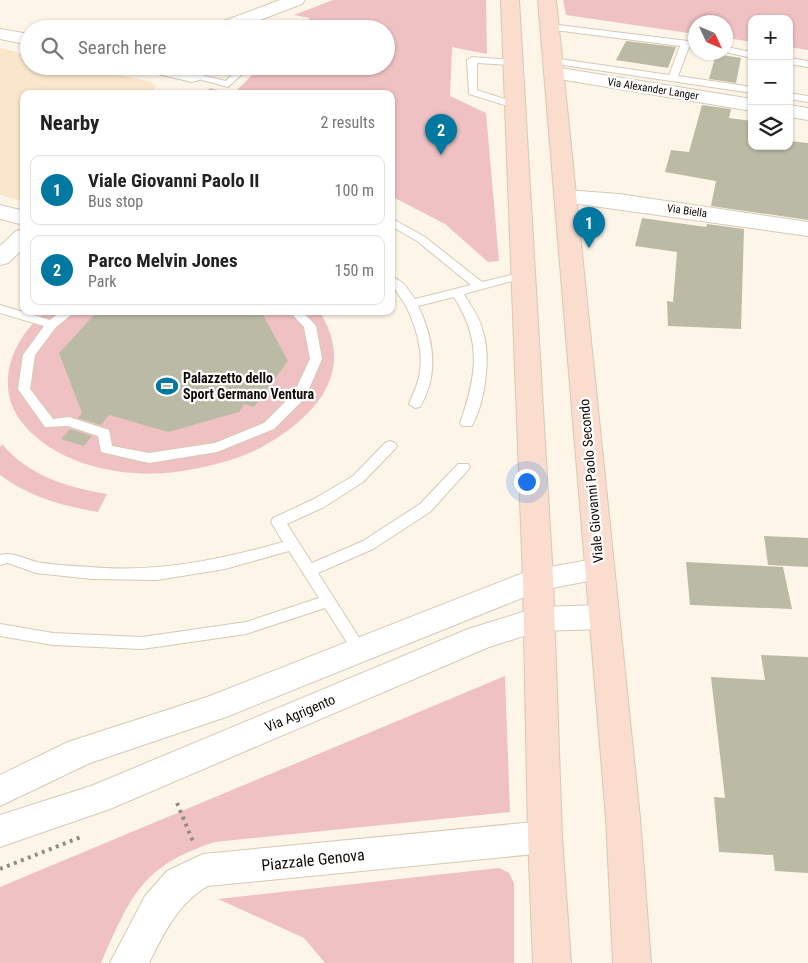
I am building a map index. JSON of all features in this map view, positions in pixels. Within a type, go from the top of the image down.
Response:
[{"type":"main road","points":[[510,0],[538,579],[545,837],[552,963]]},
{"type":"main road","name":"Viale Giovanni Paolo Secondo","points":[[547,0],[623,818],[632,963]]},
{"type":"street","points":[[252,20],[296,0]]},
{"type":"street","points":[[0,34],[20,38]]},
{"type":"street","name":"Via Alexander Langer","points":[[554,67],[748,104]]},
{"type":"street","points":[[178,90],[194,75]]},
{"type":"street","points":[[793,112],[808,114]]},
{"type":"street","name":"Via Biella","points":[[565,196],[618,201],[808,228]]},
{"type":"street","points":[[0,212],[20,217]]},
{"type":"street","points":[[0,258],[20,240]]},
{"type":"street","points":[[0,792],[80,752],[215,708],[360,651],[460,608],[538,579],[599,568]]},
{"type":"street","name":"Via Agrigento","points":[[0,831],[98,798],[479,638],[539,619],[604,617]]},
{"type":"street","name":"Piazzale Genova","points":[[129,963],[158,908],[180,883],[203,870],[545,837]]},
{"type":"lane","points":[[550,27],[688,44]]},
{"type":"lane","points":[[733,49],[748,50]]},
{"type":"lane","points":[[672,79],[688,50]]},
{"type":"lane","points":[[733,51],[748,54]]},
{"type":"lane","points":[[793,56],[808,58]]},
{"type":"lane","points":[[512,62],[472,60],[472,92],[514,105]]},
{"type":"lane","points":[[793,62],[808,64]]},
{"type":"lane","points":[[554,67],[672,79],[748,89]]},
{"type":"lane","points":[[207,75],[228,84],[237,75]]},
{"type":"lane","points":[[700,83],[702,78],[748,84]]},
{"type":"lane","points":[[793,91],[808,92]]},
{"type":"lane","points":[[793,96],[808,98]]},
{"type":"lane","points":[[395,223],[421,238],[480,286]]},
{"type":"lane","points":[[411,304],[523,275]]},
{"type":"lane","points":[[395,283],[411,304],[423,332],[427,369],[415,404]]},
{"type":"lane","points":[[457,292],[474,320],[481,355],[478,392],[467,423]]},
{"type":"lane","points":[[0,309],[20,315]]},
{"type":"lane","points":[[21,315],[52,324]]},
{"type":"lane","points":[[64,315],[52,324],[29,355],[24,389],[50,424],[69,421],[104,433],[106,449],[148,458],[217,447],[269,426],[300,395],[316,359],[310,326],[299,315]]},
{"type":"lane","points":[[360,651],[278,522],[319,503],[358,478],[390,446]]},
{"type":"lane","points":[[309,571],[368,545],[425,508],[463,467]]},
{"type":"lane","points":[[0,560],[8,558],[36,567],[92,573],[156,574],[225,564],[293,545]]},
{"type":"lane","points":[[0,630],[53,639],[142,643],[246,628],[328,601]]},
{"type":"path","points":[[177,803],[198,854]]},
{"type":"shaded area","points":[[333,0],[486,0],[487,54],[452,47],[450,96],[486,113],[499,261],[488,262],[445,224],[395,198],[395,90],[237,90],[252,75],[395,75],[395,20],[308,20],[310,18],[294,15]]},
{"type":"shaded area","points":[[563,0],[808,0],[808,50],[793,48],[793,15],[748,15],[748,41],[733,39],[733,15],[688,15],[688,33],[566,15]]},
{"type":"shaded area","points":[[0,48],[20,53],[20,75],[121,75],[152,83],[156,87],[154,90],[20,90],[20,200],[0,195]]},
{"type":"shaded area","name":"Palazzetto dello Sport Germano Ventura","points":[[42,315],[321,315],[330,333],[334,353],[332,373],[325,391],[314,407],[299,422],[252,452],[220,463],[175,472],[120,472],[84,463],[50,448],[36,437],[17,416],[11,403],[8,389],[10,367],[17,346]]},
{"type":"shaded area","points":[[2,444],[36,472],[63,484],[107,494],[98,512],[47,500],[11,483],[0,475],[0,447]]},
{"type":"shaded area","points":[[505,676],[510,812],[215,842],[190,851],[154,873],[131,902],[101,963],[0,963],[0,887]]},
{"type":"shaded area","points":[[499,868],[509,873],[514,883],[514,963],[325,963],[304,938],[218,899]]},
{"type":"building","points":[[626,41],[676,47],[668,68],[616,60]]},
{"type":"building","points":[[733,57],[741,58],[736,83],[709,79],[714,60],[733,60]]},
{"type":"building","points":[[702,105],[731,109],[729,118],[748,120],[748,150],[793,150],[793,141],[808,143],[808,220],[711,206],[716,181],[665,172],[671,150],[689,152]]},
{"type":"building","points":[[642,218],[706,227],[707,224],[744,229],[741,329],[668,326],[667,301],[673,302],[677,252],[635,246]]},
{"type":"building","points":[[94,315],[263,315],[288,361],[254,407],[244,404],[239,412],[168,432],[109,415],[101,425],[78,418],[82,413],[59,353]]},
{"type":"building","points":[[70,429],[92,436],[84,446],[61,439]]},
{"type":"building","points":[[764,536],[808,538],[808,567],[768,565]]},
{"type":"building","points":[[686,562],[783,567],[792,609],[690,605]]},
{"type":"building","points":[[761,655],[808,657],[808,873],[775,871],[773,855],[719,852],[714,797],[725,798],[711,677],[765,680]]},
{"type":"place","name":"Parco Melvin Jones","points":[[441,155]]},
{"type":"place","name":"Viale Giovanni Paolo II","points":[[589,248]]},
{"type":"place","name":"Palazzetto dello Sport Germano Ventura","points":[[167,386]]}]
